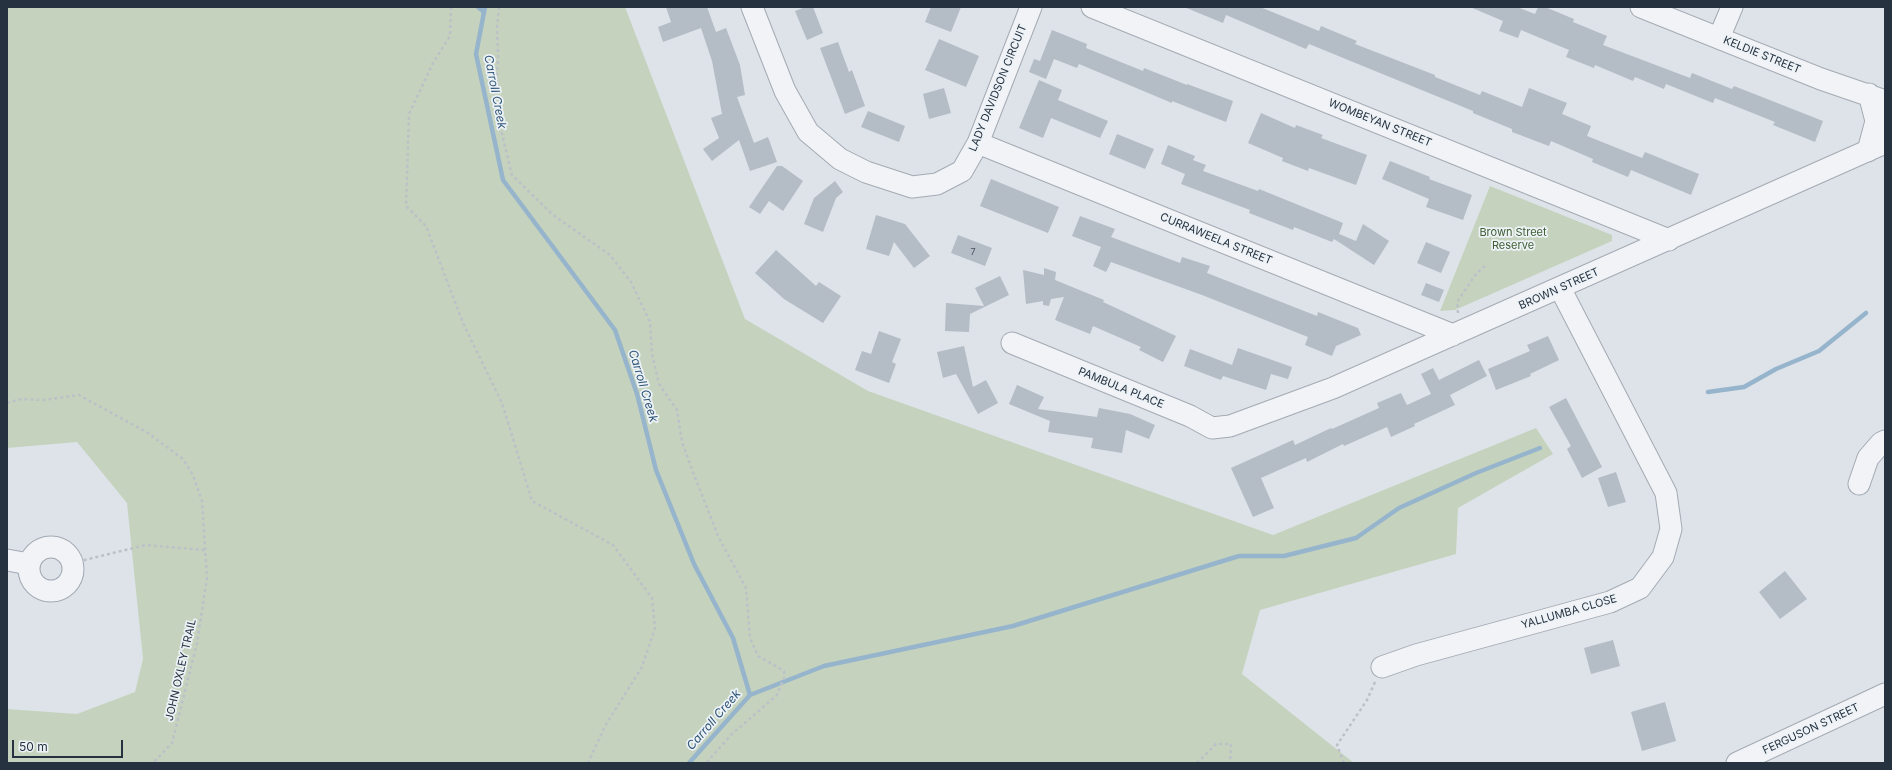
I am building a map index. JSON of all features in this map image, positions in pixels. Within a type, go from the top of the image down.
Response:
[{"type":"street","name":"LADY DAVIDSON CIRCUIT","points":[[752,7],[785,92],[808,132],[840,159],[866,172],[912,187],[937,184],[962,170],[978,143],[1031,7]]},
{"type":"street","name":"WOMBEYAN STREET","points":[[1092,7],[1669,240]]},
{"type":"street","name":"KELDIE STREET","points":[[1641,7],[1821,79],[1877,98]]},
{"type":"street","points":[[1719,38],[1732,7]]},
{"type":"street","points":[[1876,147],[1877,98]]},
{"type":"street","name":"CURRAWEELA STREET","points":[[978,143],[1456,333]]},
{"type":"street","name":"BROWN STREET","points":[[1230,426],[1333,388],[1876,147]]},
{"type":"street","name":"YALLUMBA CLOSE","points":[[1382,667],[1416,655],[1610,602],[1640,588],[1663,557],[1672,529],[1666,493],[1560,288]]},
{"type":"street","name":"PAMBULA PLACE","points":[[1012,344],[1190,416],[1212,428],[1230,426]]},
{"type":"street","points":[[1859,484],[1868,458],[1881,443],[1885,441]]},
{"type":"street","points":[[52,546],[65,551],[72,563],[73,570],[68,583],[56,590],[49,591],[36,586],[29,574],[29,564],[34,554],[39,550],[52,546]]},
{"type":"street","points":[[7,560],[29,564]]},
{"type":"street","name":"FERGUSON STREET","points":[[1737,763],[1885,694]]},
{"type":"path","points":[[451,7],[450,36],[433,63],[409,114],[406,206],[426,226],[463,323],[502,403],[532,501],[613,545],[652,598],[655,628],[642,667],[605,726],[588,763]]},
{"type":"path","points":[[499,7],[497,28],[498,57],[496,105],[512,175],[553,215],[610,255],[631,282],[650,322],[652,354],[659,384],[677,410],[682,442],[696,482],[718,538],[746,588],[750,638],[758,656],[784,671],[784,678],[776,695],[758,714],[732,734],[706,763]]},
{"type":"path","points":[[1456,333],[1457,302],[1476,274],[1486,265]]},
{"type":"path","name":"JOHN OXLEY TRAIL","points":[[7,403],[21,400],[44,400],[79,396],[148,433],[183,459],[193,475],[202,501],[207,578],[197,643],[172,743],[153,763]]},
{"type":"path","points":[[72,563],[146,545],[206,550]]},
{"type":"path","points":[[1344,763],[1337,745],[1367,700]]},
{"type":"path","points":[[1197,763],[1216,744],[1231,744],[1230,763]]},
{"type":"green space","points":[[7,7],[625,7],[745,319],[868,391],[1273,535],[1536,428],[1553,454],[1458,508],[1456,554],[1260,610],[1242,674],[1354,763],[7,763],[7,709],[77,714],[135,692],[143,659],[127,503],[77,442],[7,448]]},
{"type":"green space","name":"Brown Street Reserve","points":[[1490,186],[1612,235],[1612,241],[1455,310],[1440,311]]},
{"type":"building","points":[[666,7],[707,7],[716,32],[726,28],[740,65],[745,95],[737,97],[754,143],[768,137],[777,162],[750,171],[739,140],[712,161],[703,149],[719,138],[711,118],[722,114],[712,61],[701,28],[663,42],[658,27],[671,22]]},
{"type":"building","points":[[805,7],[813,7],[823,33],[807,40],[795,11]]},
{"type":"building","points":[[931,7],[961,7],[951,32],[925,22]]},
{"type":"building","points":[[1184,7],[1260,7],[1319,31],[1321,26],[1357,41],[1355,44],[1435,75],[1435,77],[1480,95],[1482,91],[1522,107],[1529,88],[1567,103],[1562,114],[1591,126],[1587,136],[1642,158],[1645,152],[1699,174],[1691,195],[1631,170],[1628,177],[1592,162],[1593,159],[1551,141],[1549,146],[1512,132],[1512,129],[1473,113],[1473,111],[1309,44],[1306,49],[1226,15],[1223,23]]},
{"type":"building","points":[[1470,7],[1517,7],[1535,14],[1538,7],[1545,7],[1574,19],[1573,22],[1607,36],[1603,45],[1690,78],[1692,73],[1732,89],[1734,86],[1823,121],[1815,142],[1773,125],[1775,122],[1715,98],[1713,103],[1666,84],[1664,89],[1635,77],[1633,81],[1595,65],[1594,68],[1566,57],[1569,50],[1521,30],[1518,38],[1499,31],[1503,21]]},
{"type":"building","points":[[1052,30],[1087,44],[1086,48],[1143,71],[1144,68],[1233,101],[1226,122],[1172,101],[1172,103],[1079,64],[1077,68],[1054,59],[1046,79],[1029,72],[1034,59],[1040,61]]},
{"type":"building","points":[[939,39],[979,56],[966,87],[925,70]]},
{"type":"building","points":[[838,42],[849,72],[852,70],[865,106],[845,114],[820,48]]},
{"type":"building","points":[[1039,80],[1062,90],[1058,100],[1108,121],[1100,138],[1051,118],[1043,138],[1019,128]]},
{"type":"building","points":[[944,88],[951,113],[929,119],[923,94]]},
{"type":"building","points":[[868,111],[905,126],[899,142],[861,127]]},
{"type":"building","points":[[1261,113],[1295,128],[1296,125],[1323,135],[1321,138],[1367,155],[1356,185],[1309,168],[1308,171],[1282,161],[1283,158],[1248,143]]},
{"type":"building","points":[[1117,134],[1154,149],[1145,169],[1109,154]]},
{"type":"building","points":[[1168,145],[1195,156],[1193,160],[1206,165],[1203,171],[1258,191],[1259,189],[1343,223],[1339,234],[1356,241],[1363,224],[1389,241],[1374,265],[1334,239],[1332,242],[1294,227],[1293,230],[1249,213],[1250,210],[1181,184],[1185,174],[1161,164]]},
{"type":"building","points":[[1390,161],[1430,177],[1429,179],[1472,195],[1463,220],[1426,207],[1429,199],[1382,179]]},
{"type":"building","points":[[777,166],[782,166],[803,181],[783,211],[769,201],[760,214],[749,207]]},
{"type":"building","points":[[991,179],[1059,207],[1048,233],[980,206]]},
{"type":"building","points":[[835,181],[843,192],[836,198],[823,232],[804,224],[814,198]]},
{"type":"building","points":[[876,215],[905,224],[930,256],[914,268],[894,242],[889,256],[866,249]]},
{"type":"building","points":[[1080,216],[1115,229],[1111,237],[1180,263],[1182,257],[1210,266],[1207,273],[1317,316],[1318,312],[1358,328],[1361,335],[1336,346],[1332,356],[1305,345],[1308,337],[1202,295],[1111,262],[1106,272],[1093,266],[1101,247],[1072,236]]},
{"type":"building","points":[[958,235],[992,248],[985,266],[951,253]]},
{"type":"building","points":[[1426,242],[1450,252],[1441,273],[1417,263]]},
{"type":"building","points":[[776,250],[816,286],[819,282],[841,296],[823,323],[784,299],[755,273]]},
{"type":"building","points":[[1044,268],[1056,272],[1055,280],[1104,300],[1103,302],[1176,336],[1163,362],[1139,350],[1141,347],[1093,326],[1090,334],[1055,320],[1064,297],[1051,299],[1049,306],[1043,305],[1043,301],[1026,304],[1023,270],[1044,275]]},
{"type":"building","points":[[1000,276],[1009,295],[970,314],[969,332],[945,331],[946,303],[984,306],[975,288]]},
{"type":"building","points":[[1426,283],[1444,290],[1439,302],[1421,295]]},
{"type":"building","points":[[879,331],[901,339],[892,362],[896,364],[889,383],[855,370],[862,351],[871,354]]},
{"type":"building","points":[[1548,336],[1559,360],[1530,374],[1531,376],[1496,390],[1488,369],[1530,351],[1527,345]]},
{"type":"building","points":[[964,346],[973,387],[986,380],[998,403],[978,414],[956,374],[943,378],[937,352]]},
{"type":"building","points":[[1238,348],[1292,367],[1288,379],[1271,374],[1266,390],[1223,376],[1221,380],[1184,366],[1190,349],[1232,365]]},
{"type":"building","points":[[1479,360],[1487,376],[1450,395],[1455,405],[1414,424],[1415,426],[1391,437],[1387,427],[1344,446],[1343,444],[1307,462],[1306,458],[1261,478],[1274,508],[1253,517],[1231,468],[1293,440],[1295,445],[1331,428],[1332,429],[1379,408],[1377,403],[1401,393],[1407,405],[1431,394],[1421,374],[1433,368],[1439,380]]},
{"type":"building","points":[[1017,385],[1044,397],[1038,409],[1097,417],[1099,408],[1130,414],[1155,425],[1149,439],[1126,430],[1122,453],[1091,448],[1093,438],[1048,432],[1050,421],[1009,404]]},
{"type":"building","points":[[1566,398],[1602,467],[1582,478],[1567,449],[1571,446],[1549,407]]},
{"type":"building","points":[[1616,472],[1626,502],[1608,507],[1598,478]]},
{"type":"building","points":[[1785,571],[1807,599],[1780,619],[1759,592]]},
{"type":"building","points":[[1613,640],[1620,666],[1591,674],[1584,648]]},
{"type":"building","points":[[1665,702],[1676,741],[1642,751],[1631,712]]},
{"type":"waterway","name":"Carroll Creek","points":[[478,7],[484,12]]},
{"type":"waterway","name":"Carroll Creek","points":[[485,7],[476,54],[503,180],[615,330],[637,394],[656,470],[694,564],[733,638],[750,695],[689,763]]},
{"type":"waterway","points":[[1708,392],[1744,387],[1776,369],[1819,351],[1866,313]]},
{"type":"waterway","points":[[750,695],[824,666],[1013,626],[1239,556],[1284,556],[1356,538],[1399,508],[1476,473],[1540,448]]}]
